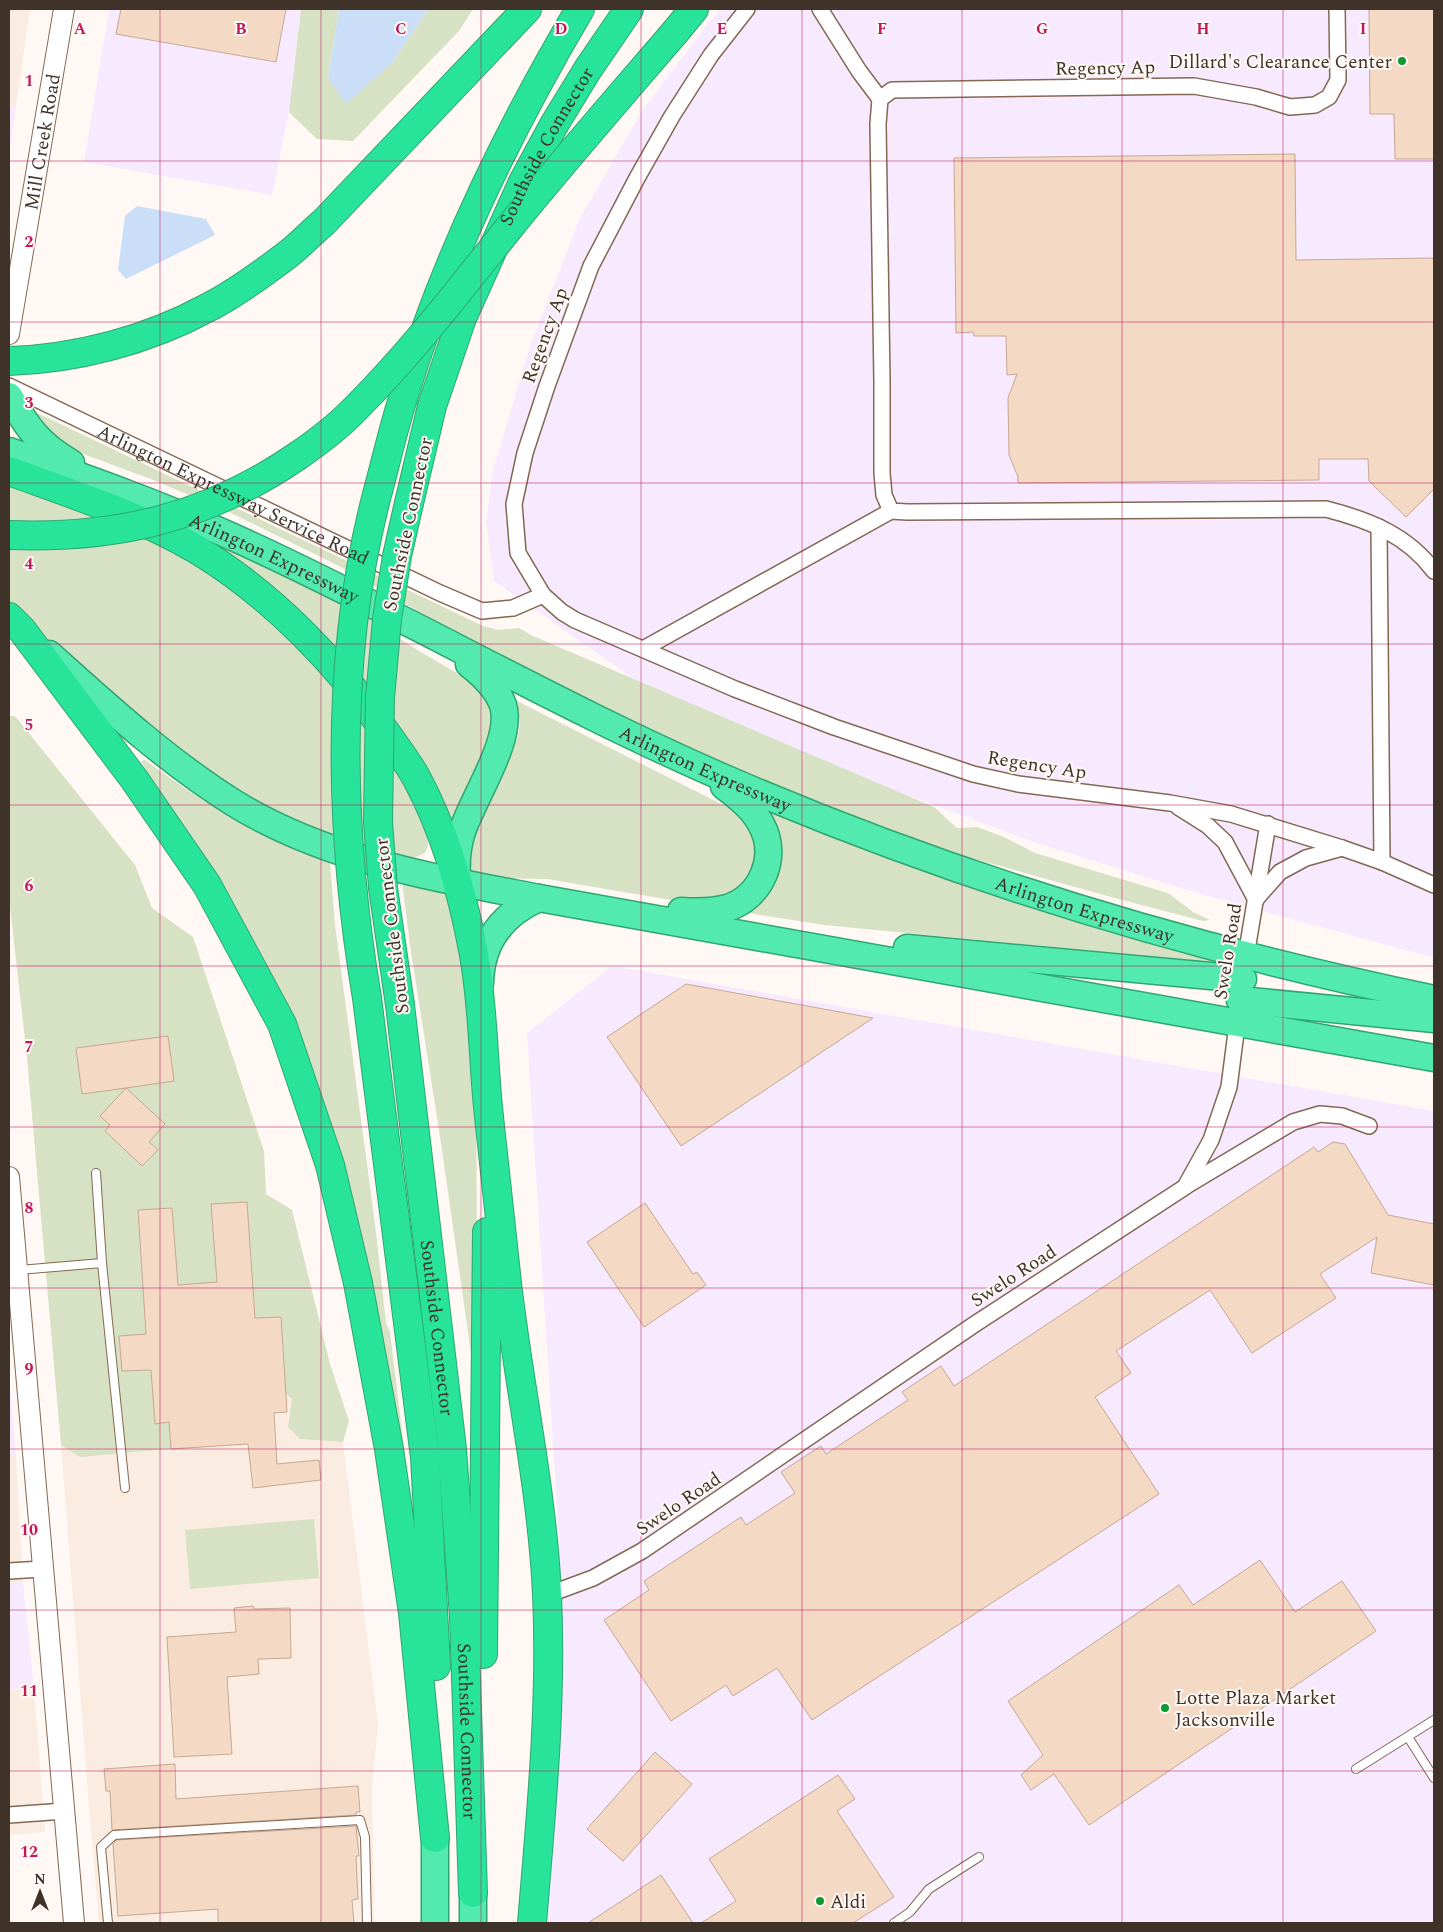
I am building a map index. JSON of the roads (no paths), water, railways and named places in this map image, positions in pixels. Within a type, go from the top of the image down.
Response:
[{"type":"highway","points":[[9,361],[67,354],[122,342],[163,328],[207,308],[247,283],[288,254],[330,215],[527,9]]},
{"type":"highway","name":"Southside Connector","points":[[436,1838],[439,1720],[425,1457],[367,998],[352,895],[347,831],[345,763],[348,697],[358,592],[370,527],[404,395],[461,238],[489,176],[519,115],[580,9]]},
{"type":"highway","name":"Southside Connector","points":[[473,1893],[464,1617],[452,1449],[400,1005],[383,888],[380,841],[380,698],[387,619],[397,556],[432,406],[462,318],[523,182],[555,123],[588,69],[629,9]]},
{"type":"highway","points":[[9,535],[94,534],[128,528],[190,512],[271,474],[332,431],[357,408],[414,344],[514,222],[694,9]]},
{"type":"highway","points":[[9,396],[33,434],[49,448],[81,468],[150,502]]},
{"type":"highway","name":"Arlington Expressway","points":[[9,451],[150,502],[272,555],[572,708],[687,761],[832,823],[984,879],[1084,911],[1325,974],[1434,999]]},
{"type":"highway","points":[[9,471],[169,534],[199,551],[276,608],[320,650],[372,712],[416,777],[440,832],[458,882],[473,951],[480,996],[488,1104],[511,1319],[540,1513],[547,1595],[544,1787],[532,1923]]},
{"type":"highway","points":[[13,626],[156,748],[235,803],[282,828],[394,868],[539,898],[752,935],[1240,1001],[1434,1019]]},
{"type":"highway","points":[[13,626],[134,779],[207,885],[282,1024],[330,1165],[358,1283],[387,1439],[413,1613],[436,1838],[435,1923]]},
{"type":"highway","points":[[421,631],[457,655],[485,678],[497,692],[504,706],[504,729],[500,746],[461,834],[456,856],[458,882]]},
{"type":"highway","points":[[593,907],[686,912],[719,910],[744,900],[760,882],[766,868],[768,854],[767,840],[762,825],[753,812],[739,798],[687,761]]},
{"type":"highway","points":[[480,996],[482,967],[489,941],[499,927],[514,912],[539,898]]},
{"type":"highway","points":[[752,935],[969,953],[1240,1001],[1434,1058]]},
{"type":"highway","points":[[473,1923],[481,1731],[485,1566],[488,1104]]},
{"type":"street","name":"Mill Creek Road","points":[[9,334],[64,9]]},
{"type":"street","name":"Regency Ap","points":[[747,9],[711,55],[672,116],[633,185],[591,266],[547,386],[526,453],[514,504],[518,553],[543,595],[562,612],[575,620],[753,696],[853,734],[973,774],[1028,785],[1170,803],[1231,814],[1342,848],[1382,862],[1434,885]]},
{"type":"street","points":[[820,9],[859,71],[880,99],[878,124],[882,473],[884,496],[891,510]]},
{"type":"street","name":"Regency Ap","points":[[880,99],[892,90],[1194,86],[1256,96],[1290,107],[1316,105],[1328,96],[1338,80],[1337,9]]},
{"type":"street","name":"Arlington Expressway Service Road","points":[[9,386],[431,589],[482,611],[513,608],[543,595]]},
{"type":"street","points":[[643,649],[891,510],[907,512],[1326,509],[1367,521],[1394,534],[1427,561],[1434,571]]},
{"type":"street","points":[[1378,526],[1382,862]]},
{"type":"street","points":[[1170,803],[1208,826],[1225,842],[1256,900],[1280,872],[1306,858],[1342,848]]},
{"type":"street","name":"Swelo Road","points":[[547,1595],[593,1578],[642,1551],[975,1324],[1185,1187],[1211,1140],[1229,1087],[1240,1001],[1268,824]]},
{"type":"street","points":[[1185,1187],[1294,1122],[1320,1114],[1342,1116],[1369,1126]]},
{"type":"street","points":[[9,1177],[17,1270],[15,1321],[42,1569],[74,1923]]},
{"type":"street","points":[[9,1571],[42,1569]]},
{"type":"street","points":[[9,1815],[65,1811]]},
{"type":"lane","points":[[96,1173],[102,1263],[126,1488]]},
{"type":"lane","points":[[17,1270],[102,1263]]},
{"type":"lane","points":[[1356,1768],[1434,1720]]},
{"type":"lane","points":[[1408,1737],[1431,1765],[1434,1778]]},
{"type":"lane","points":[[108,1923],[101,1847],[114,1835],[360,1820],[365,1837],[367,1923]]},
{"type":"lane","points":[[894,1923],[910,1912],[929,1889],[979,1857]]},
{"type":"water","points":[[339,9],[428,9],[393,62],[346,104],[328,78]]},
{"type":"water","points":[[137,206],[206,219],[215,235],[126,279],[118,270],[125,216]]},
{"type":"place","name":"Dillard's Clearance Center","points":[[1402,61]]},
{"type":"place","name":"Lotte Plaza Market Jacksonville","points":[[1165,1708]]},
{"type":"place","name":"Aldi","points":[[820,1901]]}]
